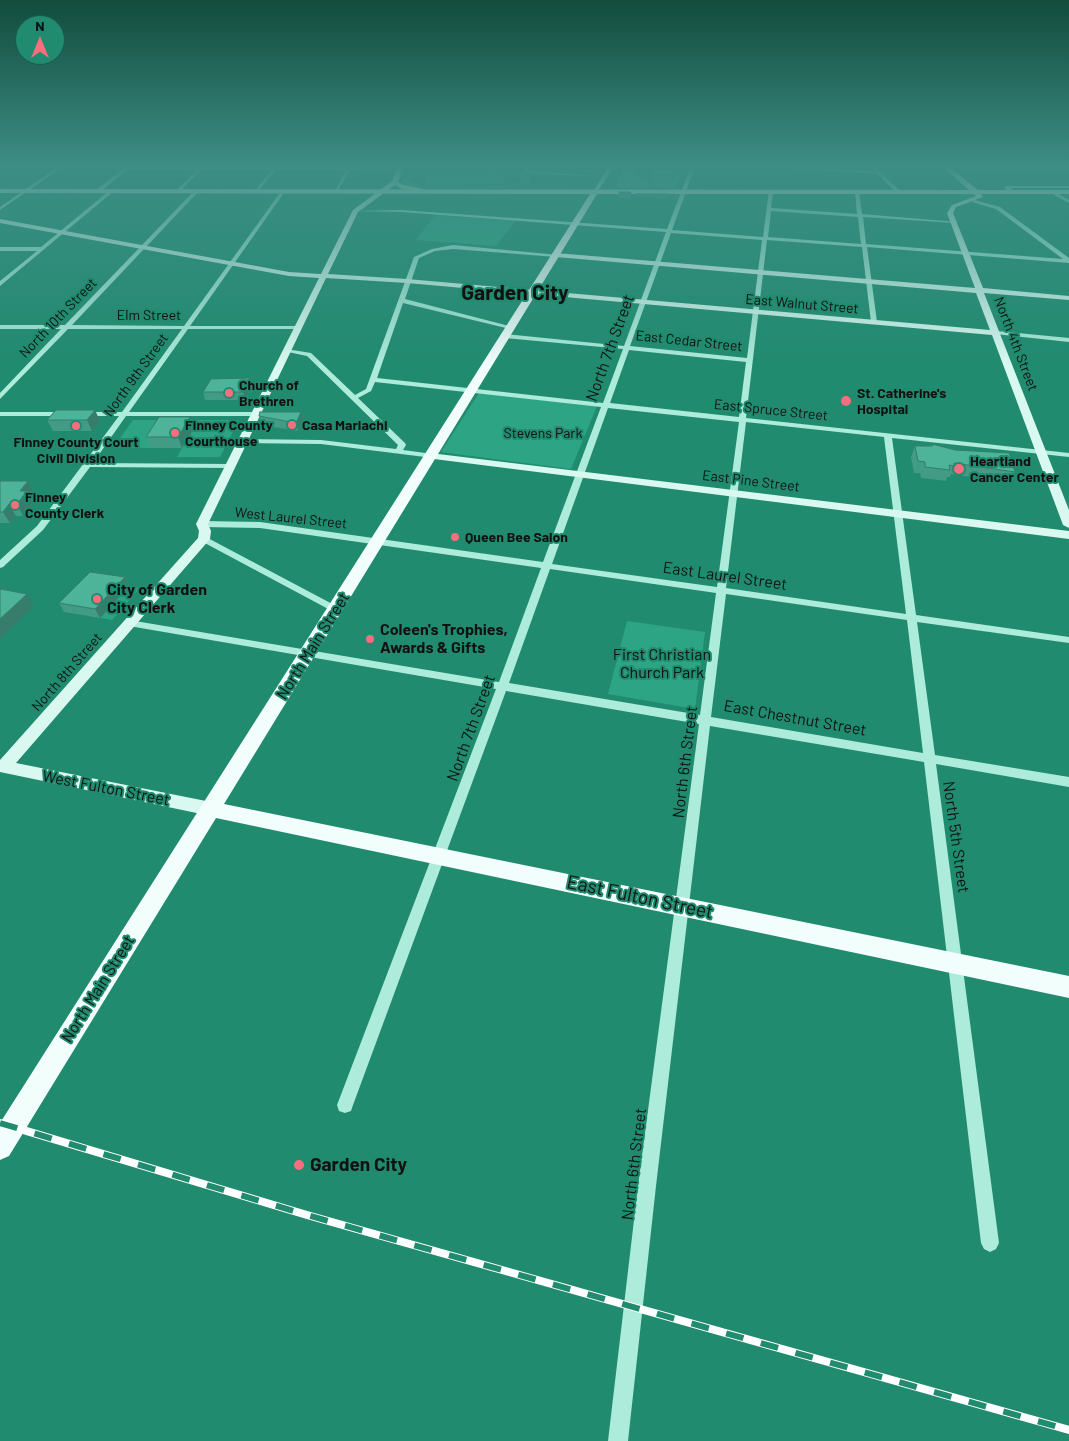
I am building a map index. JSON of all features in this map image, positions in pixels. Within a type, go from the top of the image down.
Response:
[{"type":"main road","name":"North Main Street","points":[[6,1137],[571,231]]},
{"type":"main road","name":"East Fulton Street","points":[[211,809],[1069,987]]},
{"type":"street","name":"East Walnut Street","points":[[59,231],[289,274],[407,280],[1069,340]]},
{"type":"street","name":"North 10th Street","points":[[0,396],[159,231]]},
{"type":"street","name":"North 9th Street","points":[[0,565],[40,528],[255,231]]},
{"type":"street","points":[[335,609],[204,538],[205,530],[202,524],[345,231]]},
{"type":"street","name":"North 7th Street","points":[[345,1105],[440,856],[669,231]]},
{"type":"street","points":[[672,231],[1069,261]]},
{"type":"street","name":"North 6th Street","points":[[618,1441],[766,231]]},
{"type":"street","points":[[862,231],[874,322]]},
{"type":"street","name":"North 4th Street","points":[[958,231],[1043,452],[1069,525]]},
{"type":"street","points":[[1029,231],[1069,261]]},
{"type":"street","points":[[0,284],[63,232]]},
{"type":"street","points":[[354,398],[368,392],[414,261],[422,254],[442,248],[463,247],[1069,298]]},
{"type":"street","points":[[0,249],[43,249]]},
{"type":"street","name":"East Cedar Street","points":[[400,300],[508,332],[626,348],[750,360]]},
{"type":"street","name":"Elm Street","points":[[0,327],[298,328]]},
{"type":"street","points":[[286,350],[308,354],[402,445],[398,452]]},
{"type":"street","name":"East Spruce Street","points":[[372,380],[1069,455]]},
{"type":"street","points":[[0,414],[255,414]]},
{"type":"street","name":"North 5th Street","points":[[888,436],[990,1243]]},
{"type":"street","points":[[242,441],[321,442],[430,456]]},
{"type":"street","name":"East Pine Street","points":[[430,456],[1069,535]]},
{"type":"street","points":[[87,465],[230,466]]},
{"type":"street","name":"West Laurel Street","points":[[202,524],[260,525],[377,542]]},
{"type":"street","name":"North 8th Street","points":[[1,767],[204,538]]},
{"type":"street","name":"East Laurel Street","points":[[377,542],[1069,640]]},
{"type":"street","name":"East Chestnut Street","points":[[129,623],[1069,782]]},
{"type":"street","name":"West Fulton Street","points":[[1,767],[211,809]]},
{"type":"green space","points":[[423,231],[508,231],[496,246],[416,240]]},
{"type":"green space","name":"Stevens Park","points":[[479,393],[597,406],[571,469],[441,452]]},
{"type":"green space","points":[[133,420],[239,420],[220,457],[177,457],[193,428],[150,448],[113,448]]},
{"type":"green space","points":[[129,586],[140,588],[112,620],[100,618]]},
{"type":"green space","name":"First Christian Church Park","points":[[627,621],[705,632],[695,709],[608,694]]},
{"type":"building","points":[[250,378],[243,392],[203,392],[211,379]]},
{"type":"building","points":[[56,410],[95,410],[87,420],[47,420]]},
{"type":"building","points":[[260,412],[301,412],[296,423],[259,416]]},
{"type":"building","points":[[159,417],[190,417],[178,437],[146,437]]},
{"type":"building","points":[[932,444],[955,450],[1009,453],[1015,472],[954,463],[955,466],[949,465],[950,470],[925,467],[925,462],[918,461],[915,446],[933,446]]},
{"type":"building","points":[[0,481],[28,481],[20,491],[27,491],[17,504],[9,504],[3,512],[0,512]]},
{"type":"building","points":[[90,572],[125,577],[95,609],[59,603]]},
{"type":"building","points":[[0,589],[27,594],[0,619]]},
{"type":"railway","points":[[0,1123],[307,1215],[1069,1430]]},
{"type":"place","name":"Church of Brethren","points":[[229,393]]},
{"type":"place","name":"St. Catherine's Hospital","points":[[846,401]]},
{"type":"place","name":"Casa Mariachi","points":[[292,425]]},
{"type":"place","name":"Finney County Court Civil Division","points":[[76,426]]},
{"type":"place","name":"Finney County Courthouse","points":[[175,433]]},
{"type":"place","name":"Heartland Cancer Center","points":[[959,469]]},
{"type":"place","name":"Finney County Clerk","points":[[15,505]]},
{"type":"place","name":"Queen Bee Salon","points":[[455,537]]},
{"type":"place","name":"City of Garden City Clerk","points":[[97,599]]},
{"type":"place","name":"Coleen's Trophies, Awards & Gifts","points":[[370,639]]},
{"type":"place","name":"Garden City","points":[[299,1165]]},
{"type":"district","name":"Garden City","points":[[515,293]]}]
